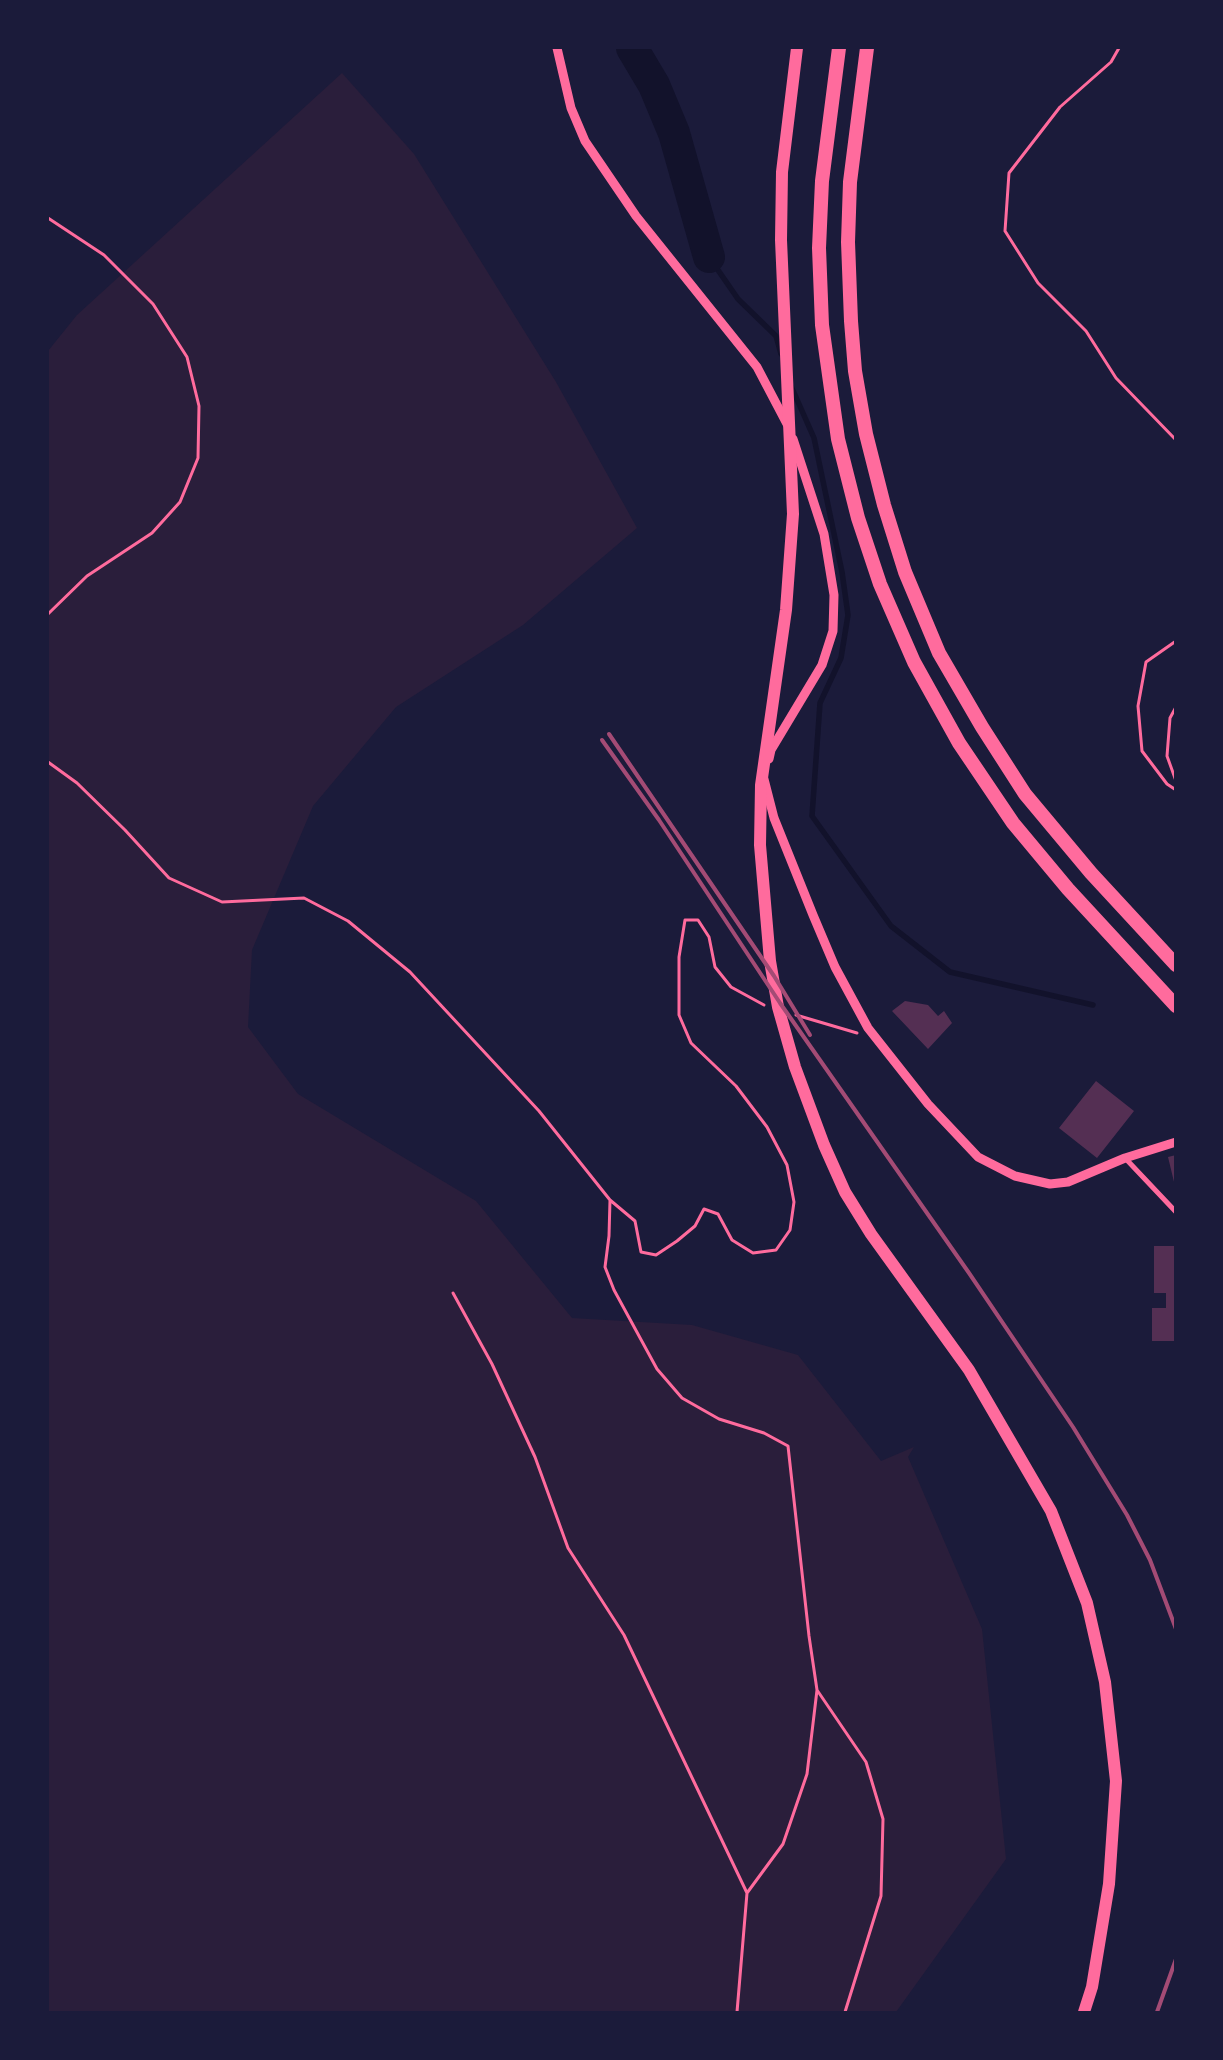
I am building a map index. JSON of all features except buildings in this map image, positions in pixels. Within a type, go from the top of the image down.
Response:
[{"type":"highway","points":[[797,48],[782,172],[781,240],[793,514],[786,610],[760,785],[760,845],[769,951],[778,1007],[795,1067],[824,1145],[845,1192],[855,1209],[969,1370],[1020,1456],[1051,1511],[1087,1603],[1105,1682],[1116,1781],[1109,1884],[1092,1987],[1084,2012]]},
{"type":"highway","points":[[839,48],[822,181],[819,248],[822,326],[838,439],[858,518],[880,584],[923,678],[959,743],[1013,823],[1068,889],[1176,1006]]},
{"type":"highway","points":[[867,48],[850,182],[848,242],[851,321],[855,371],[866,434],[884,506],[905,572],[940,653],[982,727],[1025,794],[1091,873],[1176,966]]},
{"type":"street","points":[[557,48],[571,108],[585,141],[636,216],[757,367],[787,423],[809,484],[826,542],[834,595],[833,632],[822,665],[771,750],[764,779],[774,818],[831,958],[868,1028],[954,1135],[978,1157],[1015,1176],[1050,1184],[1068,1182],[1126,1158],[1176,1142]]},
{"type":"street","points":[[1126,1158],[1176,1212]]},
{"type":"path","points":[[1119,48],[1111,62],[1060,107],[1009,173],[1005,231],[1038,283],[1086,331],[1116,378],[1176,440]]},
{"type":"path","points":[[48,218],[104,255],[153,304],[187,357],[199,406],[198,458],[180,502],[152,533],[87,576],[48,614]]},
{"type":"path","points":[[1176,642],[1146,662],[1138,706],[1142,751],[1167,784],[1176,790]]},
{"type":"path","points":[[1176,707],[1170,718],[1167,756],[1176,781]]},
{"type":"path","points":[[48,762],[76,783],[125,830],[169,878],[222,902],[304,898],[348,920],[410,972],[539,1111],[610,1200],[634,1222],[641,1252],[656,1255],[677,1241],[696,1226],[704,1209],[718,1214],[732,1240],[753,1253],[776,1250],[790,1230],[794,1202],[787,1165],[768,1127],[736,1086],[691,1042],[679,1015],[679,957],[685,920],[698,920],[710,937],[715,967],[731,987],[766,1006]]},
{"type":"path","points":[[793,1014],[875,1037]]},
{"type":"path","points":[[610,1200],[609,1236],[605,1267],[614,1290],[657,1369],[682,1398],[719,1420],[764,1433],[788,1446],[809,1636],[817,1690],[807,1774],[783,1844],[747,1893]]},
{"type":"path","points":[[453,1293],[492,1364],[535,1456],[568,1548],[624,1635],[747,1893],[737,2012]]},
{"type":"path","points":[[817,1690],[866,1762],[883,1819],[881,1896],[845,2012]]},
{"type":"shaded area","points":[[342,73],[414,154],[556,382],[637,528],[523,625],[396,707],[313,806],[252,950],[248,1027],[298,1094],[476,1201],[572,1318],[692,1325],[798,1355],[881,1461],[914,1447],[908,1457],[982,1629],[1006,1859],[896,2012],[48,2012],[48,351],[77,315]]},
{"type":"waterway","points":[[632,48],[654,85],[674,133],[709,257]]},
{"type":"waterway","points":[[709,257],[738,299],[776,336],[781,354]]},
{"type":"waterway","points":[[791,386],[814,438],[842,572],[848,615],[841,658],[820,703],[812,816],[891,926],[950,972],[1093,1005]]},
{"type":"railway","points":[[609,734],[774,976],[810,1035]]},
{"type":"railway","points":[[602,740],[659,820],[780,1003],[969,1273],[1073,1427],[1127,1515],[1150,1560],[1176,1629]]},
{"type":"railway","points":[[1157,2012],[1176,1959]]}]
